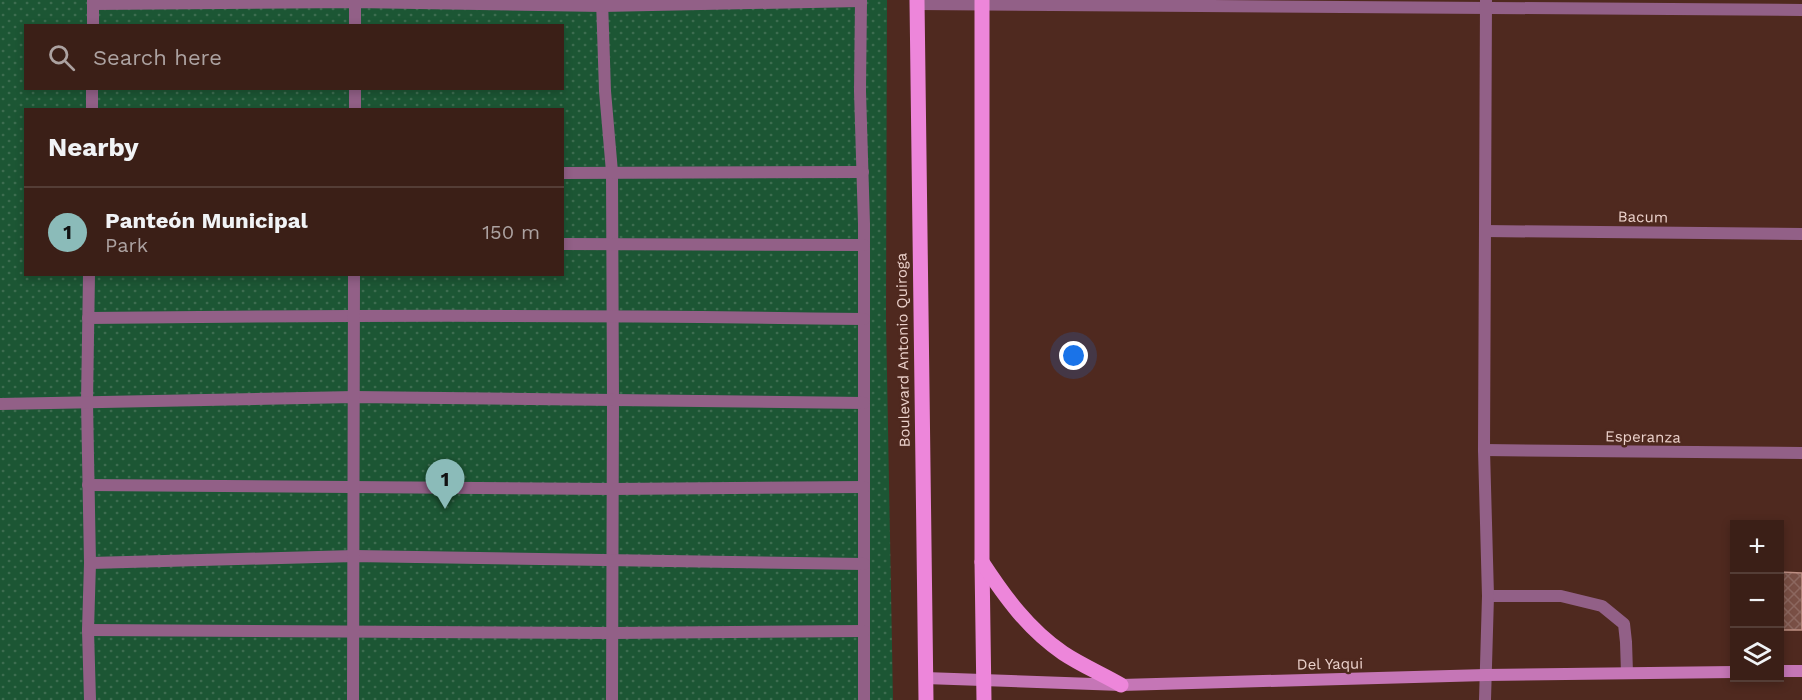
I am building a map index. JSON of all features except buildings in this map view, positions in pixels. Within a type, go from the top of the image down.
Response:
[{"type":"main road","name":"Boulevard Antonio Quiroga","points":[[917,2],[926,700]]},
{"type":"main road","points":[[982,2],[984,700]]},
{"type":"main road","points":[[982,562],[1007,600],[1034,629],[1063,653],[1121,685]]},
{"type":"main road","points":[[1784,671],[1802,671]]},
{"type":"main road","name":"Del Yaqui","points":[[926,678],[1121,685],[1486,675],[1730,672]]},
{"type":"street","points":[[355,1],[355,24]]},
{"type":"street","points":[[93,24],[93,2],[861,1],[860,91],[864,245],[864,700]]},
{"type":"street","points":[[917,2],[1486,4],[1646,9],[1802,10]]},
{"type":"street","points":[[602,3],[605,91],[612,172],[612,700]]},
{"type":"street","points":[[1485,700],[1488,596],[1484,450],[1486,4]]},
{"type":"street","points":[[92,90],[92,108]]},
{"type":"street","points":[[355,90],[355,108]]},
{"type":"street","points":[[564,172],[863,172]]},
{"type":"street","name":"Bacum","points":[[1485,231],[1802,234]]},
{"type":"street","points":[[564,244],[864,245]]},
{"type":"street","points":[[89,276],[87,402],[90,700]]},
{"type":"street","points":[[353,700],[354,276]]},
{"type":"street","points":[[88,318],[612,315],[864,319]]},
{"type":"street","points":[[0,404],[354,397],[864,404]]},
{"type":"street","name":"Esperanza","points":[[1484,450],[1802,453]]},
{"type":"street","points":[[88,485],[612,489],[864,487]]},
{"type":"street","points":[[90,563],[354,556],[864,564]]},
{"type":"street","points":[[1488,596],[1561,596],[1602,606],[1624,624],[1627,673]]},
{"type":"street","points":[[88,630],[612,633],[864,631]]},
{"type":"green space","points":[[0,0],[887,0],[886,319],[893,700],[0,700]]},
{"type":"place","name":"Panteón Municipal","points":[[445,509]]}]
